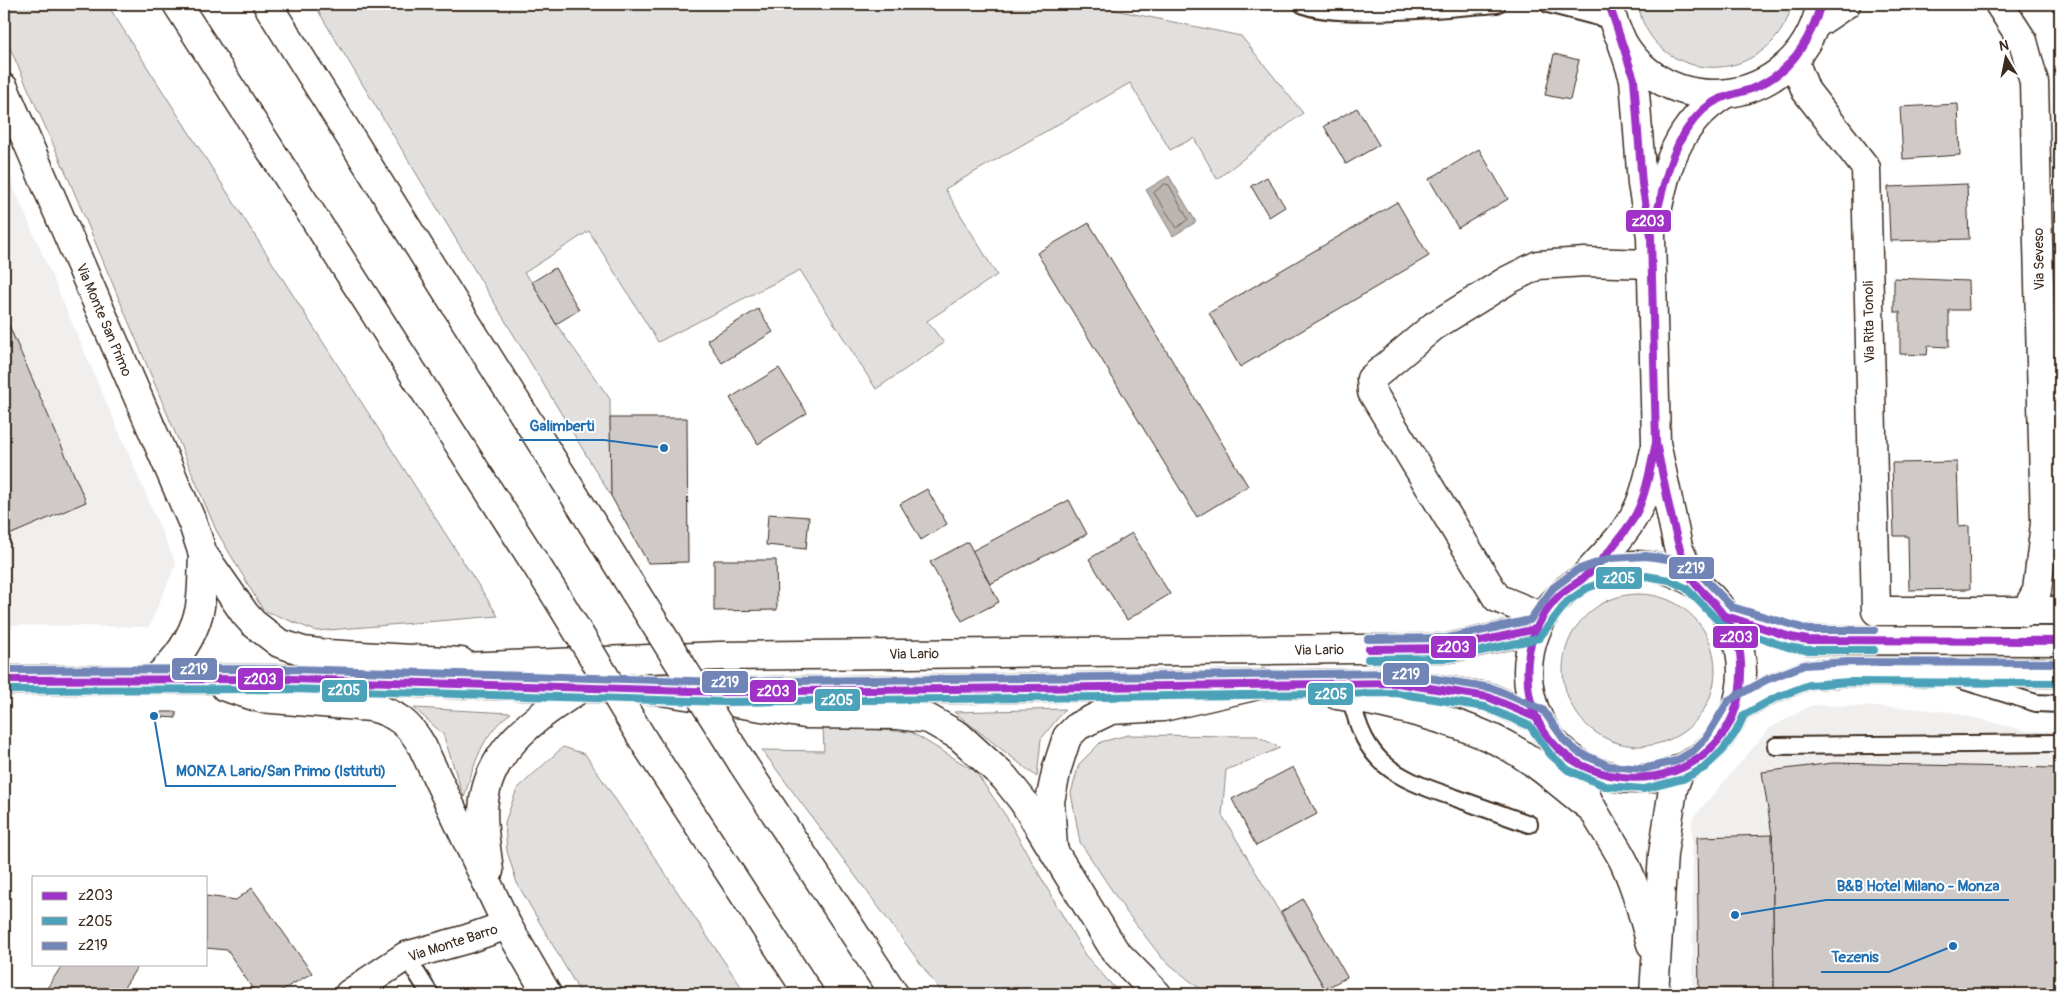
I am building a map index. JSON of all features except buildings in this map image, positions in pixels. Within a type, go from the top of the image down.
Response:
[{"type":"main road","points":[[177,4],[558,599],[647,746],[809,994]]},
{"type":"main road","points":[[267,4],[743,764],[894,994]]},
{"type":"main road","points":[[1614,20],[1637,61],[1666,82],[1690,92],[1725,94],[1746,90],[1768,81],[1784,70],[1798,56],[1818,14],[1846,4]]},
{"type":"main road","name":"Via Seveso","points":[[1999,4],[2023,41],[2034,82],[2045,523],[2037,591],[2025,612]]},
{"type":"main road","points":[[1614,20],[1634,79],[1642,184],[1651,236],[1656,444],[1678,547],[1692,580]]},
{"type":"main road","name":"Via Rita Tonoli","points":[[1798,56],[1795,63],[1806,91],[1866,168],[1876,610],[2025,612]]},
{"type":"main road","name":"Via Monte San Primo","points":[[4,88],[189,515],[203,554]]},
{"type":"main road","points":[[1651,236],[1672,152],[1695,120],[1715,100],[1725,94]]},
{"type":"main road","points":[[1540,623],[1498,598],[1372,392],[1370,379],[1434,326],[1508,280],[1538,265],[1585,262],[1651,264]]},
{"type":"main road","points":[[1582,579],[1614,568],[1646,566],[1672,570],[1692,580],[1726,616],[1736,638],[1741,660],[1741,685],[1736,708],[1727,727],[1714,745],[1698,759],[1680,770],[1644,780],[1607,776],[1573,761],[1552,741],[1537,718],[1528,689],[1528,658],[1540,623],[1560,595],[1582,579],[1620,537],[1633,519],[1642,499],[1656,444]]},
{"type":"main road","name":"Via Seveso","points":[[2045,523],[2060,554]]},
{"type":"main road","points":[[203,554],[245,614],[253,623],[279,643],[303,651],[327,654],[495,664]]},
{"type":"main road","points":[[154,679],[173,663],[197,618],[203,554]]},
{"type":"main road","points":[[2025,612],[2060,611]]},
{"type":"main road","points":[[1726,616],[1791,637],[1808,640],[2060,641]]},
{"type":"main road","name":"Via Lario","points":[[291,679],[495,664],[720,656],[1449,648],[1540,623]]},
{"type":"main road","points":[[1736,708],[1771,689],[1807,675],[1848,672],[2060,673]]},
{"type":"main road","points":[[208,679],[231,690],[260,698],[371,707],[387,711],[402,720],[414,732],[422,746],[507,925],[547,994]]},
{"type":"main road","name":"Via Lario","points":[[4,680],[291,679],[661,691],[1397,683],[1488,697],[1537,718]]},
{"type":"main road","points":[[1054,850],[1050,801],[1057,768],[1067,738],[1078,726],[1111,710],[1163,706],[1263,684],[1351,698],[1404,709],[1481,734],[1512,748],[1590,807]]},
{"type":"main road","points":[[492,893],[483,813],[493,773],[508,746],[520,732],[542,713],[581,688]]},
{"type":"main road","points":[[661,691],[805,714],[899,715],[929,719],[959,736],[1004,777],[1023,801],[1115,951],[1157,994]]},
{"type":"main road","points":[[1573,761],[1590,807],[1623,860],[1636,893],[1655,957]]},
{"type":"main road","points":[[1654,994],[1663,854],[1672,790],[1680,770]]},
{"type":"main road","name":"Via Monte Barro","points":[[349,994],[406,956],[467,939],[507,925]]},
{"type":"lane","points":[[1302,4],[1324,9],[1357,11],[1497,4]]},
{"type":"lane","points":[[1548,4],[1614,20]]},
{"type":"lane","points":[[1939,673],[2036,703],[2060,704]]},
{"type":"lane","points":[[1351,698],[1356,723],[1365,741],[1377,758],[1395,774],[1419,786],[1529,824]]},
{"type":"lane","points":[[1776,746],[2060,743]]},
{"type":"lane","points":[[406,956],[430,994]]},
{"type":"shaded area","points":[[4,4],[107,4],[498,616],[316,631],[263,610],[216,530],[67,175],[4,35]]},
{"type":"shaded area","points":[[314,4],[1086,4],[1241,36],[1303,113],[1217,179],[1194,138],[1170,150],[1130,83],[945,189],[997,275],[927,321],[944,343],[876,389],[800,270],[658,342],[589,231],[524,273],[532,282],[556,324],[610,399],[611,496]]},
{"type":"shaded area","points":[[1638,4],[1791,4],[1785,24],[1779,33],[1773,41],[1755,56],[1735,64],[1714,67],[1693,65],[1674,57],[1658,44],[1645,26]]},
{"type":"shaded area","points":[[4,165],[176,564],[149,627],[4,625]]},
{"type":"shaded area","points":[[1639,594],[1654,595],[1668,600],[1693,616],[1709,641],[1714,655],[1714,685],[1709,699],[1693,724],[1668,740],[1654,745],[1639,746],[1624,745],[1610,740],[1585,724],[1569,699],[1564,685],[1563,670],[1564,655],[1569,641],[1585,616],[1610,600],[1624,595]]},
{"type":"shaded area","points":[[1812,705],[1910,708],[1951,712],[2027,731],[2060,731],[2060,994],[1693,994],[1692,819],[1770,728]]},
{"type":"shaded area","points":[[414,708],[511,713],[501,721],[486,740],[480,751],[464,798],[443,734]]},
{"type":"shaded area","points":[[1065,709],[1041,739],[1037,777],[954,712]]},
{"type":"shaded area","points":[[823,726],[911,732],[975,771],[1006,816],[1085,955],[1120,994],[943,994],[762,750],[824,751]]},
{"type":"shaded area","points":[[1128,735],[1257,736],[1280,748],[1226,770],[1222,815],[1328,994],[1206,994],[1162,958],[1125,910],[1080,842],[1071,793],[1079,764],[1101,742]]},
{"type":"shaded area","points":[[563,747],[585,754],[746,994],[581,994],[517,883],[507,851],[505,822],[517,789]]},
{"type":"water","points":[[1169,176],[1196,222],[1173,236],[1146,190]]},
{"type":"transit line","name":"z203","points":[[1609,4],[1634,79],[1642,184],[1651,236],[1656,443]]},
{"type":"transit line","name":"z203","points":[[1656,217],[1667,174],[1677,146],[1693,121],[1715,101],[1764,83],[1787,66],[1811,31],[1821,4]]},
{"type":"transit line","name":"z203","points":[[1656,443],[1678,544],[1690,576],[1731,626],[1738,644],[1741,663],[1733,714],[1709,750],[1673,771],[1632,778],[1592,770],[1557,747],[1534,710],[1528,660],[1531,642],[1538,624],[1548,609],[1562,593],[1581,580],[1595,567],[1632,521],[1641,503],[1656,443]]},
{"type":"transit line","name":"z219","points":[[1368,639],[1448,638],[1530,620],[1553,588],[1577,570],[1611,558],[1646,556],[1675,560],[1697,571],[1732,607],[1809,630],[1874,630]]},
{"type":"transit line","name":"z205","points":[[1368,659],[1450,658],[1539,638],[1567,602],[1587,588],[1615,578],[1646,576],[1669,580],[1686,588],[1723,626],[1788,647],[1806,650],[1874,650]]},
{"type":"transit line","name":"z203","points":[[1726,616],[1791,637],[1808,640],[2060,641]]},
{"type":"transit line","name":"z203","points":[[1369,649],[1449,648],[1536,629]]},
{"type":"transit line","name":"z219","points":[[4,670],[291,669],[724,682],[1398,673],[1492,688],[1543,710],[1565,741],[1578,752],[1609,766],[1643,769],[1676,761],[1693,751],[1706,738],[1729,700],[1766,680],[1804,665],[1848,662],[2060,663]]},
{"type":"transit line","name":"z203","points":[[4,680],[291,679],[724,692],[1397,683],[1488,697],[1537,718]]},
{"type":"transit line","name":"z205","points":[[4,690],[291,689],[724,702],[1396,693],[1485,707],[1530,726],[1550,754],[1568,770],[1605,786],[1644,789],[1683,779],[1704,768],[1722,751],[1736,732],[1744,715],[1775,698],[1809,685],[1848,682],[2060,683]]},
{"type":"place","name":"Galimberti","points":[[664,448]]},
{"type":"place","name":"MONZA Lario/San Primo (Istituti)","points":[[154,716]]},
{"type":"place","name":"B&B Hotel Milano - Monza","points":[[1735,915]]},
{"type":"place","name":"Tezenis","points":[[1953,946]]}]
